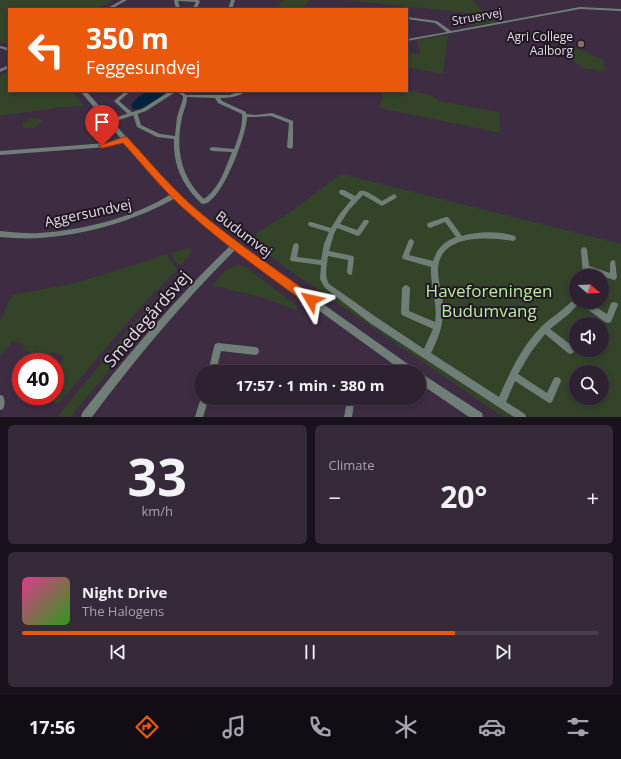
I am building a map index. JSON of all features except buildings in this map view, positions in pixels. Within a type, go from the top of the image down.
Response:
[{"type":"street","points":[[110,8],[124,0]]},
{"type":"street","points":[[116,8],[131,0]]},
{"type":"street","points":[[176,0],[198,1],[195,8]]},
{"type":"street","name":"Struervej","points":[[408,40],[580,8],[621,10]]},
{"type":"street","points":[[408,18],[436,22],[450,32]]},
{"type":"street","name":"Budumvej","points":[[84,92],[175,195],[235,246],[402,365]]},
{"type":"street","points":[[128,92],[116,101],[133,114],[139,126],[159,136],[177,138]]},
{"type":"street","points":[[109,122],[152,106],[173,92]]},
{"type":"street","points":[[179,92],[185,96],[235,96],[242,92]]},
{"type":"street","points":[[185,96],[177,138],[177,158],[182,177],[193,194],[204,202],[217,191],[236,150],[245,115]]},
{"type":"street","points":[[216,96],[220,102],[245,115],[255,116],[272,114],[291,122],[290,147]]},
{"type":"street","points":[[229,106],[235,96]]},
{"type":"street","points":[[0,153],[107,145],[124,139]]},
{"type":"street","points":[[212,149],[236,150]]},
{"type":"street","points":[[342,192],[355,199]]},
{"type":"street","points":[[394,196],[382,204],[364,193],[355,199],[334,228],[324,263],[324,282],[327,286],[373,320],[522,417]]},
{"type":"street","name":"Aggersundvej","points":[[0,234],[46,235],[79,229],[150,210],[175,195]]},
{"type":"street","points":[[430,225],[446,219],[461,239]]},
{"type":"street","points":[[311,224],[358,233],[366,222]]},
{"type":"street","points":[[426,354],[438,326],[439,298],[435,264],[443,249],[450,243],[474,235],[488,234],[513,238]]},
{"type":"street","points":[[411,242],[406,257],[435,264]]},
{"type":"street","name":"Smedegårdsvej","points":[[86,417],[158,327],[205,274],[235,246]]},
{"type":"street","points":[[296,246],[293,259],[324,263]]},
{"type":"street","points":[[584,250],[586,268],[614,277],[613,263]]},
{"type":"street","points":[[326,253],[351,258],[350,272]]},
{"type":"street","points":[[406,288],[405,313],[438,326]]},
{"type":"street","points":[[593,309],[608,319],[614,305]]},
{"type":"street","points":[[501,403],[522,357],[544,329],[569,308]]},
{"type":"street","points":[[544,329],[569,348]]},
{"type":"street","points":[[214,365],[218,347],[255,351]]},
{"type":"street","points":[[513,375],[549,399],[557,381]]},
{"type":"street","points":[[426,382],[478,417]]},
{"type":"street","points":[[0,399],[0,406]]},
{"type":"street","points":[[199,417],[203,405]]},
{"type":"street","points":[[348,417],[350,405]]},
{"type":"green space","points":[[0,0],[113,0],[99,8],[8,8],[8,44],[0,42]]},
{"type":"green space","points":[[283,0],[310,0],[304,8],[276,8]]},
{"type":"green space","points":[[346,0],[473,0],[487,15]]},
{"type":"green space","points":[[461,14],[489,17],[497,22],[471,26]]},
{"type":"green space","points":[[448,35],[443,74],[408,67],[408,53],[420,54],[417,40]]},
{"type":"green space","points":[[575,48],[603,59],[605,72],[582,68],[574,61],[573,50]]},
{"type":"green space","points":[[8,72],[8,92],[73,92],[84,106],[64,107],[0,116],[0,76]]},
{"type":"green space","points":[[408,91],[428,94],[439,101],[499,112],[500,133],[384,109],[379,107],[384,92]]},
{"type":"green space","points":[[31,118],[39,118],[42,121],[34,128],[23,128],[22,124]]},
{"type":"green space","name":"Haveforeningen Budumvang","points":[[341,174],[621,244],[621,417],[503,417],[286,268],[252,241],[258,232],[289,213]]},
{"type":"green space","points":[[192,247],[189,256],[181,265],[175,262],[171,253]]},
{"type":"green space","points":[[165,255],[168,255],[170,261],[178,269],[146,301],[64,397],[64,353],[42,353],[36,351],[35,353],[32,353],[22,349],[25,345],[13,341],[0,356],[0,321],[12,295],[75,283]]},
{"type":"green space","points":[[239,265],[246,267],[298,307],[296,310],[262,297],[213,286],[224,272]]},
{"type":"green space","points":[[151,305],[158,310],[71,417],[57,417],[121,339]]},
{"type":"water","points":[[147,92],[167,92],[147,106],[133,109],[131,105],[138,97]]},
{"type":"place","name":"Agri College Aalborg","points":[[581,44]]},
{"type":"route","points":[[102,146],[113,144],[124,139],[175,195],[193,212],[235,246],[311,300]]}]
